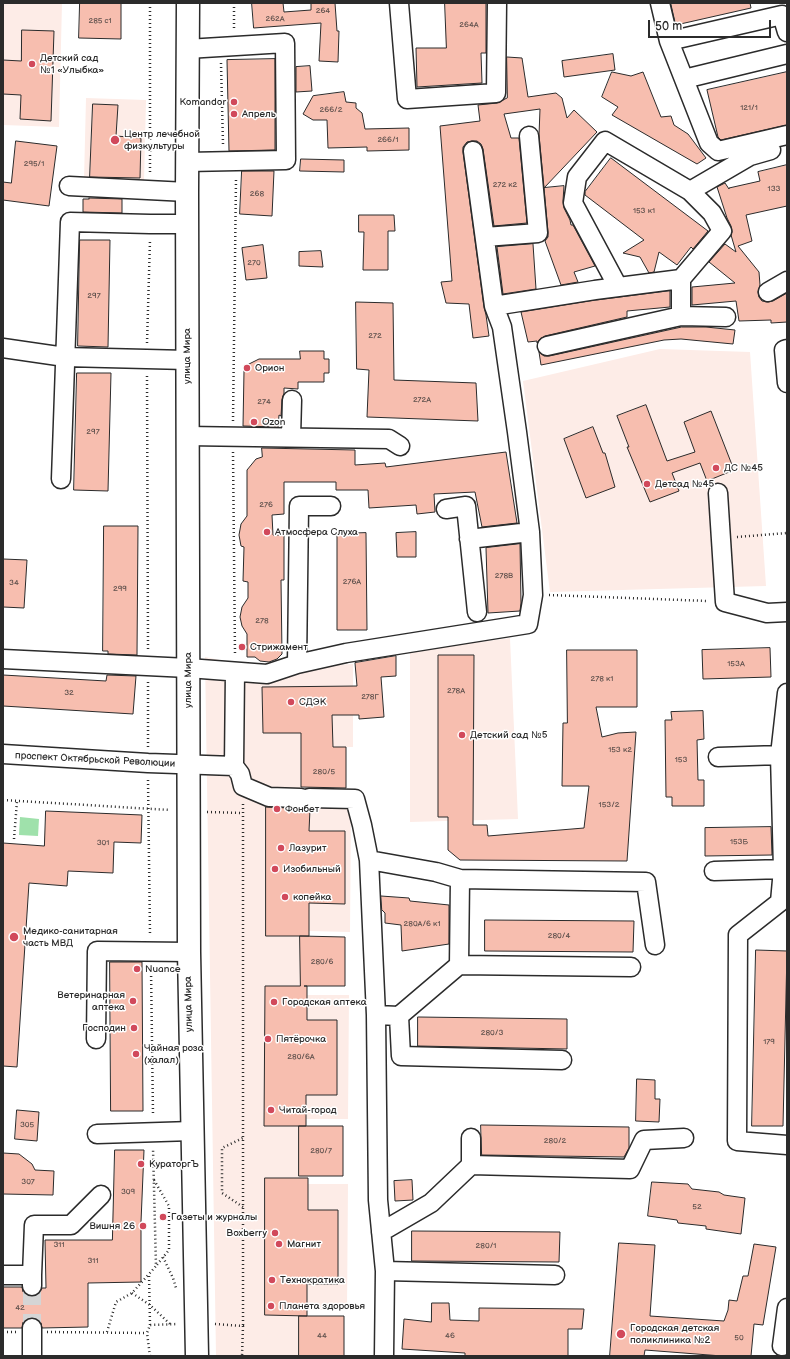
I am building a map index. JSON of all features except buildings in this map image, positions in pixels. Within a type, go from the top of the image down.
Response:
[{"type":"main road","name":"улица Мира","points":[[188,3],[187,436],[189,952],[198,1356]]},
{"type":"street","points":[[400,3],[407,99],[496,93],[497,3]]},
{"type":"street","points":[[660,3],[669,41],[709,143],[718,151],[787,135]]},
{"type":"street","points":[[669,41],[782,15],[787,32]]},
{"type":"street","points":[[187,162],[286,160],[285,43],[188,49]]},
{"type":"street","points":[[684,79],[787,54]]},
{"type":"street","points":[[485,238],[538,233],[529,136]]},
{"type":"street","points":[[618,287],[573,203],[577,177],[605,141],[690,191],[712,213],[722,231],[681,280],[681,316]]},
{"type":"street","points":[[690,191],[750,156],[787,146]]},
{"type":"street","points":[[3,659],[188,668],[267,674],[297,664],[346,653],[528,624],[533,595],[530,532],[502,327],[494,306],[473,152]]},
{"type":"street","points":[[69,186],[187,192]]},
{"type":"street","points":[[61,479],[70,222],[187,224]]},
{"type":"street","points":[[494,306],[618,287],[681,280]]},
{"type":"street","points":[[768,292],[787,281]]},
{"type":"street","points":[[547,346],[681,316],[726,317]]},
{"type":"street","points":[[3,348],[65,357],[187,360]]},
{"type":"street","points":[[787,350],[784,350],[787,383]]},
{"type":"street","points":[[291,437],[292,400]]},
{"type":"street","points":[[187,436],[389,439],[400,446]]},
{"type":"street","points":[[718,493],[725,602],[767,613],[787,612]]},
{"type":"street","points":[[297,664],[299,506],[331,506]]},
{"type":"street","points":[[446,509],[466,506],[476,612]]},
{"type":"street","points":[[469,539],[530,532]]},
{"type":"street","points":[[235,672],[234,766],[240,774],[243,786],[268,797],[355,799],[362,825],[369,860],[376,1015],[378,1200],[385,1271],[384,1356]]},
{"type":"street","points":[[787,693],[780,755],[783,869],[780,902],[738,935],[737,1142],[787,1145]]},
{"type":"street","name":"проспект Октябрьской Революции","points":[[3,754],[148,763],[234,766]]},
{"type":"street","points":[[718,757],[780,755]]},
{"type":"street","points":[[369,860],[436,872],[460,880],[646,882],[655,945]]},
{"type":"street","points":[[714,871],[783,869]]},
{"type":"street","points":[[459,965],[460,880]]},
{"type":"street","points":[[96,1040],[97,951],[189,952]]},
{"type":"street","points":[[376,1015],[399,1016],[459,965],[631,967]]},
{"type":"street","points":[[399,1016],[401,1056],[562,1060]]},
{"type":"street","points":[[97,1134],[192,1131]]},
{"type":"street","points":[[381,1232],[431,1203],[470,1165],[471,1138]]},
{"type":"street","points":[[470,1165],[630,1169],[644,1140],[684,1138]]},
{"type":"street","points":[[3,1275],[32,1281],[34,1225],[71,1225],[101,1195]]},
{"type":"street","points":[[385,1271],[555,1275]]},
{"type":"street","points":[[782,1346],[787,1308]]},
{"type":"street","points":[[32,1330],[32,1356]]},
{"type":"path","points":[[234,3],[234,37],[221,55],[223,161],[236,166],[232,436],[235,672]]},
{"type":"path","points":[[147,360],[148,763],[156,1266]]},
{"type":"path","points":[[721,538],[787,533]]},
{"type":"path","points":[[533,595],[679,599],[725,602]]},
{"type":"path","points":[[243,786],[243,1326]]},
{"type":"path","points":[[3,800],[149,810],[243,813]]},
{"type":"path","points":[[14,839],[17,801]]},
{"type":"path","points":[[243,1138],[222,1148],[222,1193],[243,1207]]},
{"type":"path","points":[[107,1332],[116,1302],[132,1293],[169,1250],[169,1206],[154,1179]]},
{"type":"path","points":[[163,1257],[173,1278],[176,1289]]},
{"type":"path","points":[[149,1274],[150,1325]]},
{"type":"path","points":[[132,1293],[150,1305],[170,1325]]},
{"type":"path","points":[[176,1317],[177,1324]]},
{"type":"path","points":[[3,1332],[32,1330],[147,1333]]},
{"type":"shaded area","name":"Детский сад №1 «Улыбка»","points":[[3,3],[62,3],[59,127],[3,125]]},
{"type":"shaded area","name":"Центр лечебной физкультуры","points":[[86,98],[146,100],[144,182],[84,180]]},
{"type":"shaded area","name":"Детсад №45","points":[[660,349],[750,352],[766,586],[550,592],[523,381]]},
{"type":"shaded area","name":"Детский сад №5","points":[[510,638],[518,819],[410,822],[410,651]]},
{"type":"shaded area","points":[[205,657],[263,669],[353,664],[353,747],[301,747],[301,796],[351,801],[350,932],[309,931],[309,936],[300,937],[300,986],[307,986],[307,995],[349,995],[348,1119],[306,1119],[306,1126],[299,1126],[299,1175],[308,1176],[308,1184],[348,1184],[347,1310],[307,1310],[299,1316],[299,1356],[216,1356]]},
{"type":"green space","points":[[20,817],[39,819],[38,836],[19,835]]},
{"type":"tunnel","points":[[32,1287],[32,1328]]},
{"type":"place","name":"Детский сад №1 «Улыбка»","points":[[32,64]]},
{"type":"place","name":"Komandor","points":[[234,102]]},
{"type":"place","name":"Апрель","points":[[234,114]]},
{"type":"place","name":"Центр лечебной физкультуры","points":[[115,140]]},
{"type":"place","name":"Орион","points":[[247,368]]},
{"type":"place","name":"Ozon","points":[[254,422]]},
{"type":"place","name":"ДС №45","points":[[716,468]]},
{"type":"place","name":"Детсад №45","points":[[647,484]]},
{"type":"place","name":"Атмосфера Слуха","points":[[267,532]]},
{"type":"place","name":"Стрижамент","points":[[242,647]]},
{"type":"place","name":"СДЭК","points":[[291,702]]},
{"type":"place","name":"Детский сад №5","points":[[462,735]]},
{"type":"place","name":"Фонбет","points":[[277,809]]},
{"type":"place","name":"Лазурит","points":[[281,848]]},
{"type":"place","name":"Изобильный","points":[[275,869]]},
{"type":"place","name":"копейка","points":[[285,897]]},
{"type":"place","name":"Медико-санитарная часть МВД","points":[[14,937]]},
{"type":"place","name":"Nuance","points":[[137,969]]},
{"type":"place","name":"Ветеринарная аптека","points":[[133,1001]]},
{"type":"place","name":"Городская аптека","points":[[274,1002]]},
{"type":"place","name":"Господин","points":[[134,1028]]},
{"type":"place","name":"Пятёрочка","points":[[268,1039]]},
{"type":"place","name":"Чайная роза (халал)","points":[[136,1054]]},
{"type":"place","name":"Читай-город","points":[[271,1110]]},
{"type":"place","name":"КураторгЪ","points":[[141,1164]]},
{"type":"place","name":"Газеты и журналы","points":[[163,1217]]},
{"type":"place","name":"Вишня 26","points":[[143,1226]]},
{"type":"place","name":"Boxberry","points":[[275,1233]]},
{"type":"place","name":"Магнит","points":[[279,1244]]},
{"type":"place","name":"Технократика","points":[[272,1280]]},
{"type":"place","name":"Планета здоровья","points":[[271,1306]]},
{"type":"place","name":"Городская детская поликлиника №2","points":[[621,1334]]}]
